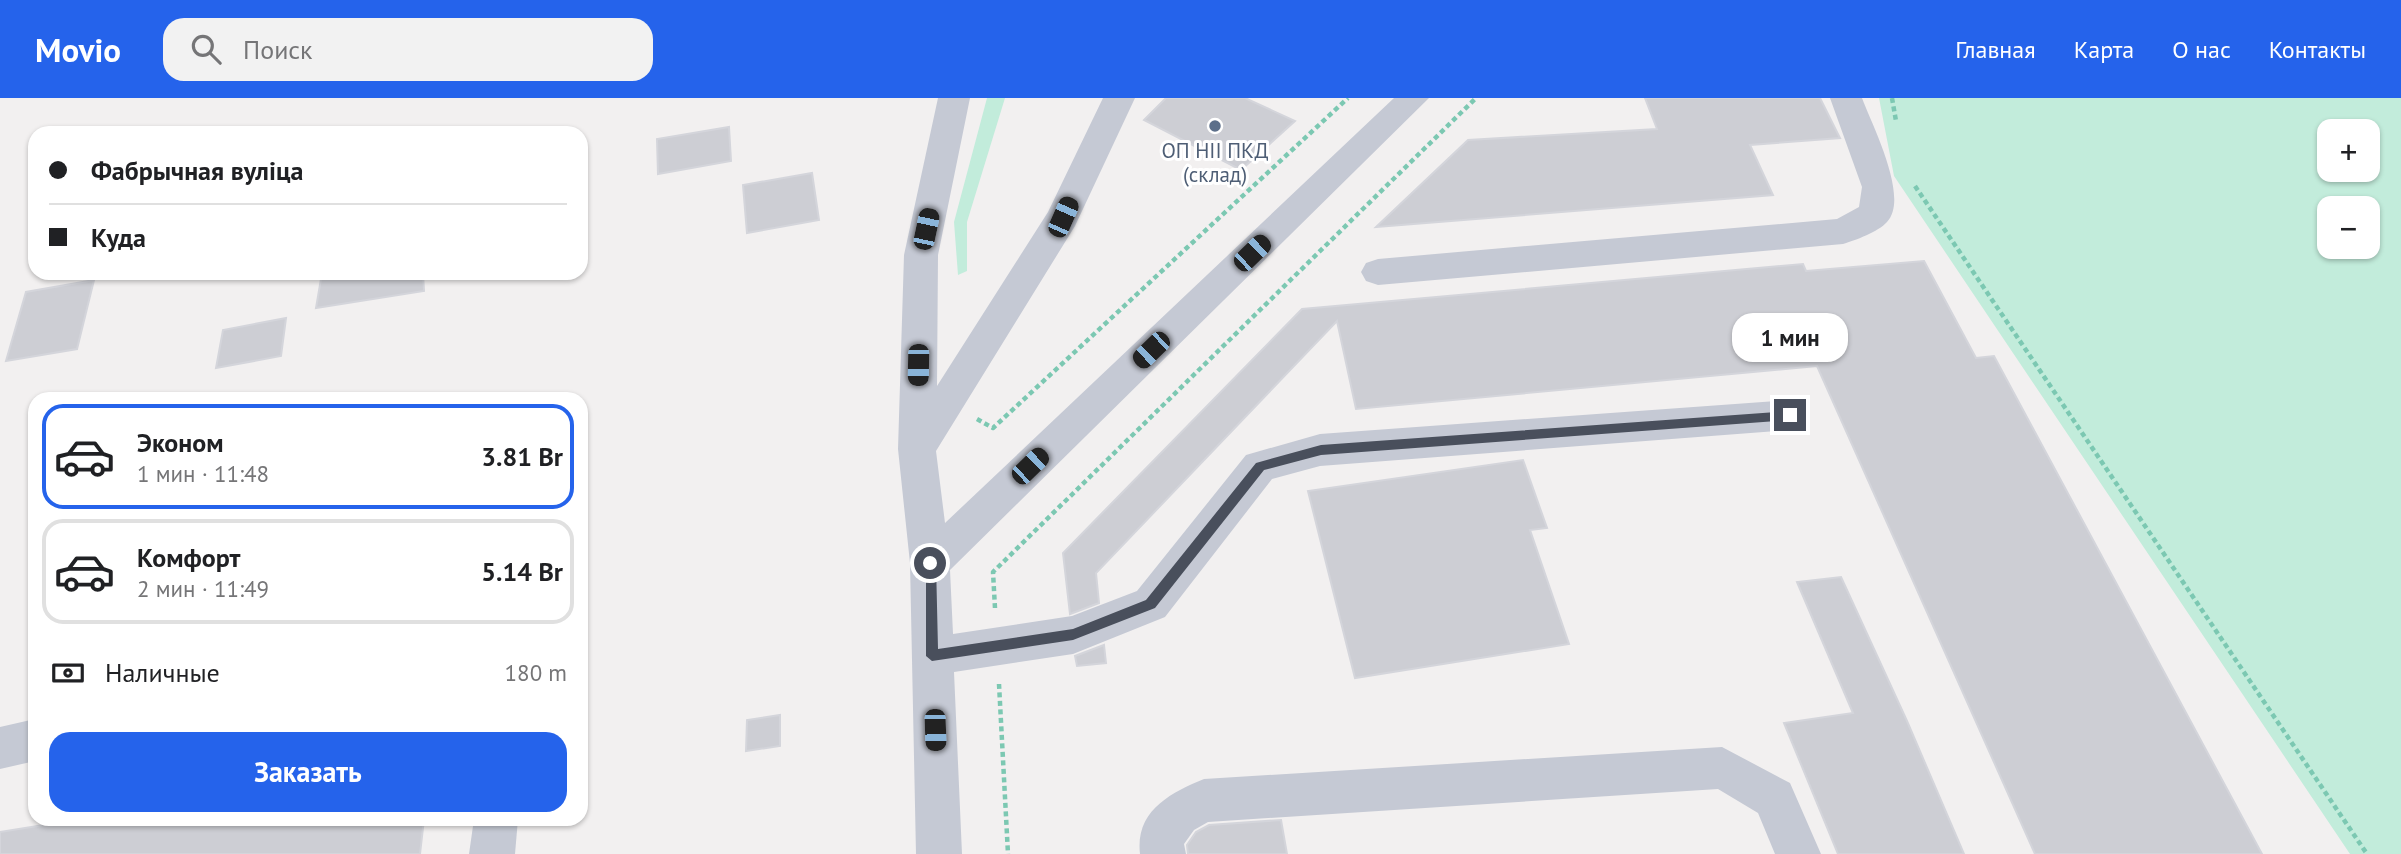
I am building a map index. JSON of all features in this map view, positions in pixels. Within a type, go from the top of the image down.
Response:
[{"type":"street","points":[[939,854],[930,563],[917,449],[921,255],[954,98]]},
{"type":"street","points":[[917,449],[1063,217],[1119,98]]},
{"type":"street","points":[[930,563],[1413,98]]},
{"type":"street","points":[[1378,272],[1843,231],[1875,214],[1879,187],[1846,98]]},
{"type":"street","points":[[932,656],[1073,635],[1151,604],[1260,466],[1321,450],[1790,415]]},
{"type":"street","points":[[0,748],[28,742]]},
{"type":"street","points":[[1163,854],[1161,839],[1178,814],[1204,801],[1721,768],[1774,798],[1798,854]]},
{"type":"street","points":[[492,854],[495,826]]},
{"type":"path","points":[[946,402],[993,428],[1348,98]]},
{"type":"path","points":[[1008,854],[993,572],[1476,98]]},
{"type":"path","points":[[1892,98],[1897,124]]},
{"type":"path","points":[[1907,175],[2367,854]]},
{"type":"green space","points":[[987,98],[1005,98],[967,222],[967,271],[958,275],[954,222]]},
{"type":"green space","points":[[1879,98],[2401,98],[2401,854],[2350,854],[1894,176]]},
{"type":"building","points":[[1166,98],[1245,98],[1295,121],[1241,170],[1144,120]]},
{"type":"building","points":[[1645,98],[1820,98],[1840,138],[1750,145],[1773,195],[1376,227],[1468,140],[1657,129]]},
{"type":"building","points":[[729,127],[731,161],[658,174],[657,139]]},
{"type":"building","points":[[812,173],[819,220],[747,233],[743,185]]},
{"type":"building","points":[[1924,261],[1976,358],[1994,356],[2262,854],[2035,854],[1817,366],[1356,409],[1337,321],[1096,573],[1099,603],[1070,614],[1063,553],[1302,309],[1803,264],[1806,271]]},
{"type":"building","points":[[94,280],[77,349],[6,361],[26,292]]},
{"type":"building","points":[[321,280],[423,280],[424,291],[316,308]]},
{"type":"building","points":[[286,318],[281,356],[216,368],[223,330]]},
{"type":"building","points":[[1523,460],[1547,528],[1530,530],[1569,644],[1355,678],[1308,491]]},
{"type":"building","points":[[1841,577],[1964,854],[1838,854],[1784,723],[1853,713],[1797,582]]},
{"type":"building","points":[[1104,645],[1106,663],[1077,666],[1075,656]]},
{"type":"building","points":[[780,715],[780,746],[746,751],[747,720]]},
{"type":"building","points":[[1281,820],[1287,854],[1188,854],[1187,845],[1196,832],[1209,825]]},
{"type":"building","points":[[37,826],[423,826],[420,854],[0,854],[0,832]]},
{"type":"place","name":"ОП НII ПКД (склад)","points":[[1215,126]]},
{"type":"route","points":[[930,563],[932,656],[1073,635],[1151,604],[1260,466],[1321,450],[1790,415]]}]
